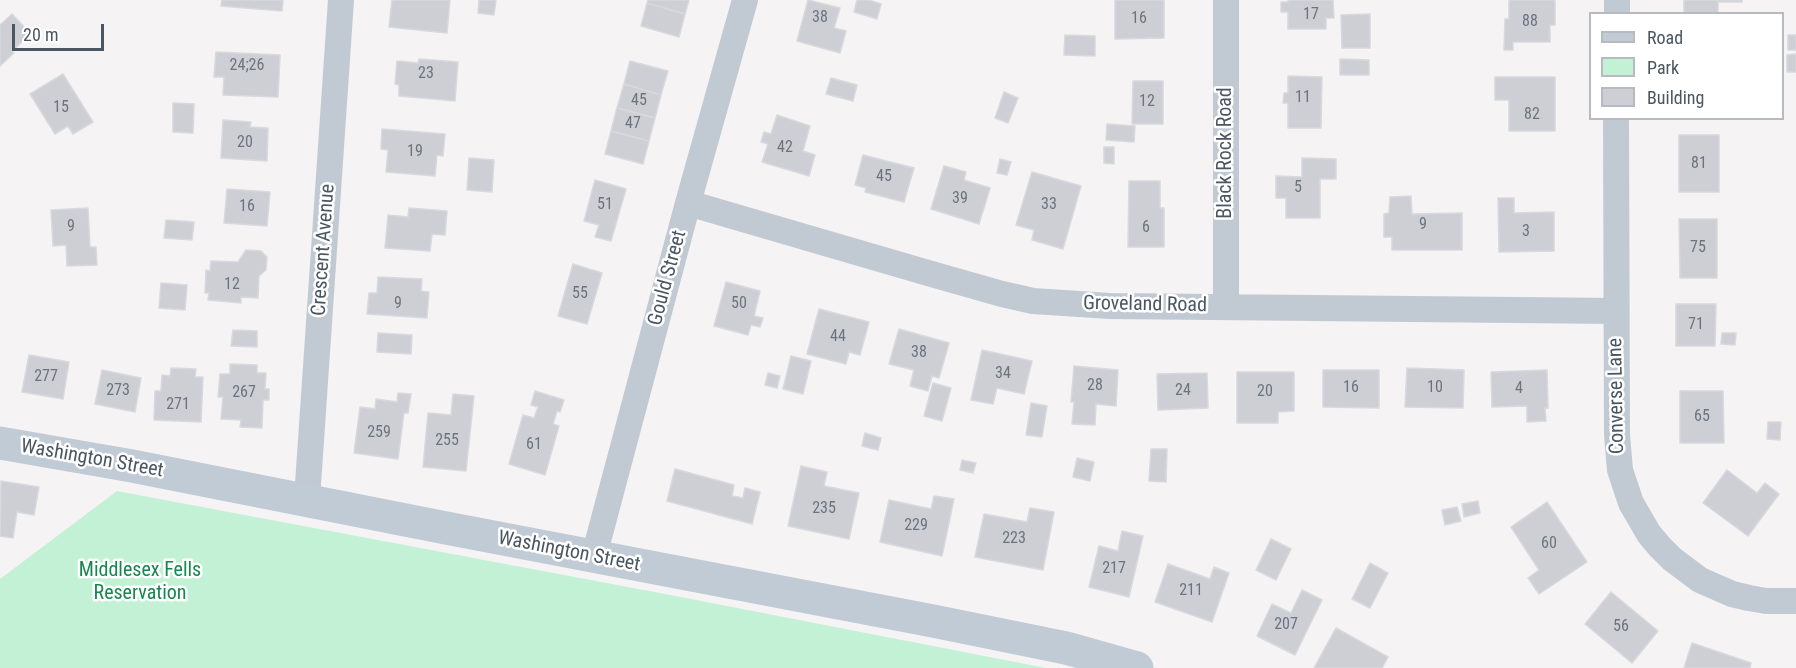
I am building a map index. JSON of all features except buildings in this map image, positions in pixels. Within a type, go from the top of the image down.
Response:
[{"type":"main road","name":"Washington Street","points":[[0,443],[307,499],[945,623],[1066,648],[1137,668]]},
{"type":"street","name":"Crescent Avenue","points":[[307,499],[341,0]]},
{"type":"street","name":"Gould Street","points":[[594,556],[688,203],[745,0]]},
{"type":"street","name":"Black Rock Road","points":[[1226,0],[1226,306]]},
{"type":"street","name":"Converse Lane","points":[[1616,120],[1617,453],[1625,487],[1639,519],[1649,534],[1672,559],[1700,580],[1732,594],[1749,598],[1766,601],[1796,601]]},
{"type":"street","name":"Groveland Road","points":[[688,203],[1033,301],[1110,306],[1616,311]]},
{"type":"green space","name":"Middlesex Fells Reservation","points":[[117,491],[1046,668],[0,668],[0,579]]}]
